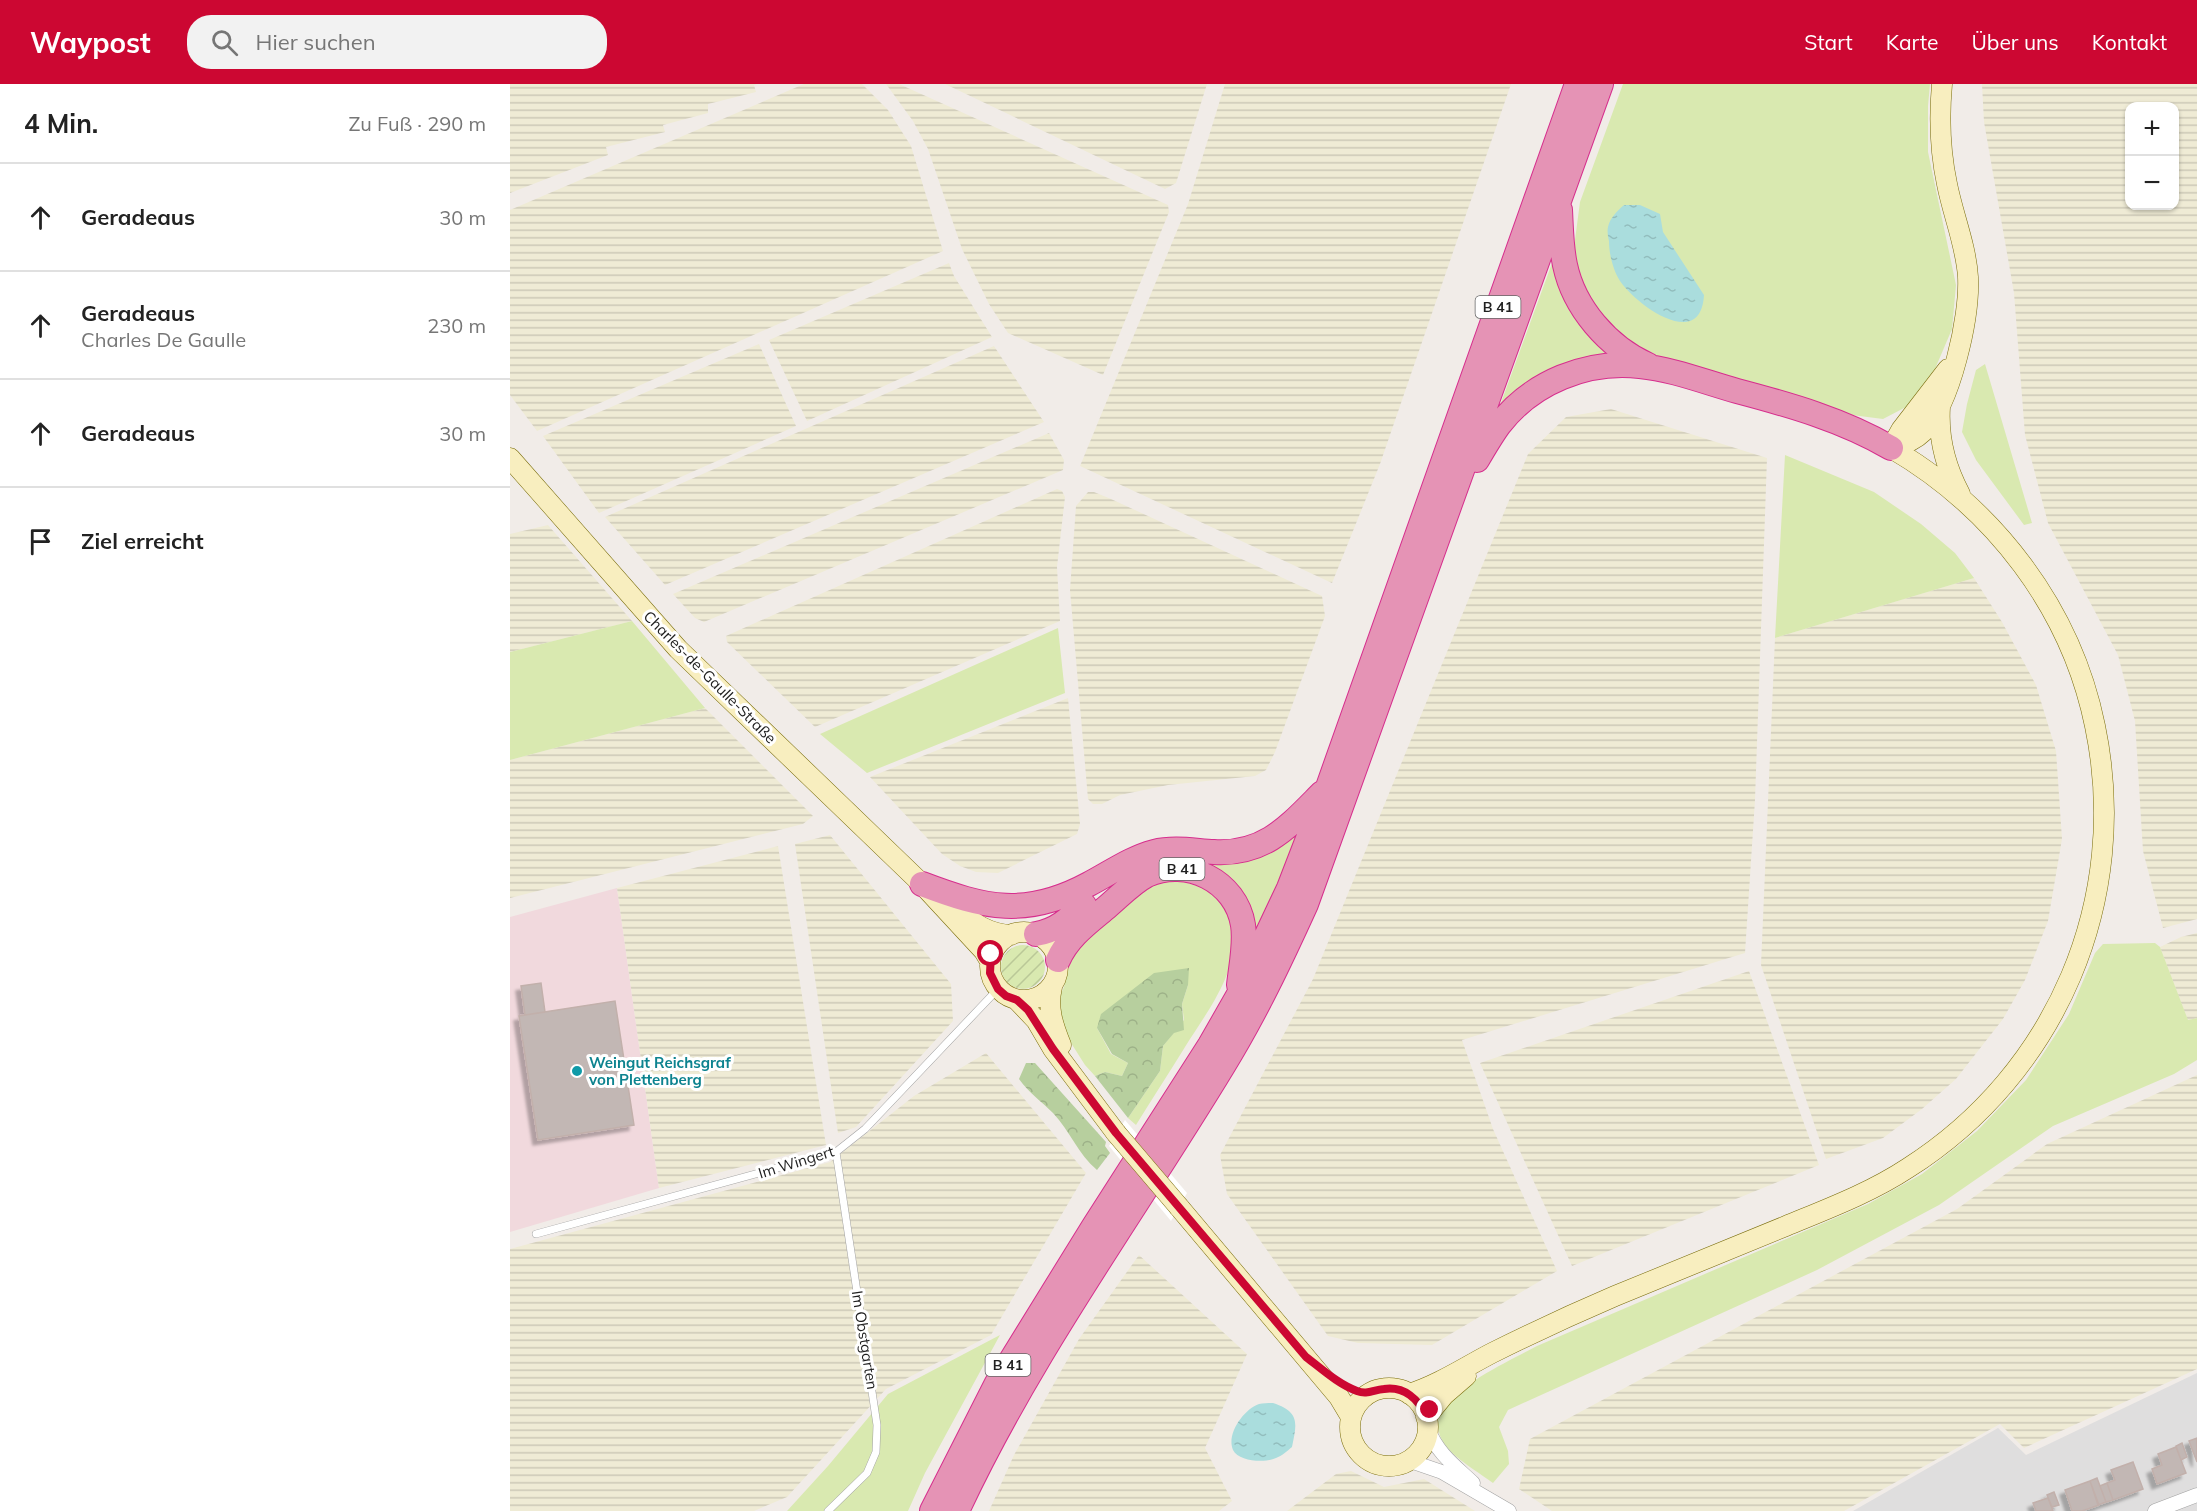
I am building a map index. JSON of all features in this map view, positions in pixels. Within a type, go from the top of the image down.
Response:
[{"type":"highway","name":"B 41","points":[[932,1511],[997,1383],[1210,1045],[1238,996],[1289,888],[1328,787],[1577,84]]},
{"type":"highway","name":"B 41","points":[[957,1511],[1019,1393],[1224,1065],[1271,980],[1306,904],[1601,84]]},
{"type":"highway","name":"B 41","points":[[1559,202],[1565,265],[1576,297],[1607,337],[1631,356],[1659,369],[1804,410],[1847,426],[1891,448]]},
{"type":"highway","name":"B 41","points":[[1454,495],[1499,426],[1523,400],[1538,390],[1570,374],[1587,369],[1623,365],[1659,369]]},
{"type":"highway","name":"B 41","points":[[922,884],[982,904],[1019,906],[1057,899],[1146,855],[1166,850],[1228,852],[1252,847],[1269,840],[1285,829],[1328,787]]},
{"type":"highway","name":"B 41","points":[[1036,934],[1062,925],[1126,864]]},
{"type":"highway","name":"B 41","points":[[1058,960],[1073,936],[1137,882],[1147,876],[1170,869],[1193,871],[1203,874],[1222,886],[1240,913],[1244,935],[1238,996]]},
{"type":"street","points":[[1891,448],[1917,438],[1941,404],[1962,335],[1967,310],[1968,276],[1942,154],[1940,130],[1942,84]]},
{"type":"street","points":[[1891,448],[1901,430],[1955,360]]},
{"type":"street","points":[[1941,404],[1940,429],[1943,453],[1951,477],[1963,499]]},
{"type":"street","name":"B 41","points":[[1409,1394],[1578,1312],[1854,1198],[1907,1169],[1956,1133],[2000,1090],[2052,1017],[2078,962],[2087,933],[2097,892],[2104,839],[2103,776],[2099,744],[2084,682],[2073,653],[2049,605],[2007,544],[1963,499],[1891,448]]},
{"type":"street","name":"Charles-de-Gaulle-Straße","points":[[510,458],[678,649],[922,884],[984,951],[990,961]]},
{"type":"street","name":"Charles-de-Gaulle-Straße","points":[[922,884],[986,930],[998,934],[1011,934]]},
{"type":"street","points":[[1052,987],[1036,999],[1017,1000],[1006,996],[992,979],[990,961],[999,942],[1011,934],[1023,932],[1036,934],[1050,944],[1058,960],[1058,972],[1049,1002],[1052,1022],[1067,1063],[1076,1080]]},
{"type":"street","points":[[1017,1000],[1036,1020],[1053,1049],[1116,1133],[1306,1357],[1339,1397],[1351,1417]]},
{"type":"street","name":"B 41","points":[[1427,1423],[1430,1410],[1456,1384],[1506,1346]]},
{"type":"street","points":[[1306,1357],[1342,1384],[1358,1392],[1369,1394]]},
{"type":"street","points":[[1427,1423],[1423,1447],[1410,1461],[1393,1467],[1384,1467],[1367,1461],[1360,1455],[1352,1441],[1349,1425],[1358,1403],[1369,1394],[1388,1388],[1409,1394],[1420,1404],[1427,1423],[1432,1442],[1440,1453],[1493,1500]]},
{"type":"street","points":[[1410,1461],[1442,1472],[1509,1511]]},
{"type":"street","points":[[2155,1511],[2197,1495]]},
{"type":"lane","name":"Im Wingert","points":[[536,1234],[836,1152],[865,1130],[998,989]]},
{"type":"lane","name":"Im Obstgarten","points":[[828,1511],[867,1473],[876,1452],[877,1425],[836,1152]]},
{"type":"shaded area","points":[[510,84],[757,84],[754,85],[756,92],[708,104],[708,113],[663,125],[665,132],[606,147],[608,155],[510,193]]},
{"type":"shaded area","points":[[804,84],[862,84],[888,110],[911,146],[943,251],[537,431],[510,395],[510,210]]},
{"type":"shaded area","points":[[886,84],[899,84],[1168,205],[1169,212],[1103,375],[1008,333],[989,304],[962,249],[928,149],[913,121]]},
{"type":"shaded area","points":[[945,84],[1207,84],[1176,183],[1165,189]]},
{"type":"shaded area","points":[[1225,84],[1511,84],[1380,464],[1332,583],[1080,466],[1188,204]]},
{"type":"shaded area","points":[[1982,84],[2197,84],[2197,919],[2163,928],[2143,851],[2135,721],[2118,655],[2048,523],[2025,435],[2014,293],[1984,122]]},
{"type":"shaded area","points":[[949,263],[954,276],[992,337],[807,421],[769,340]]},
{"type":"shaded area","points":[[759,344],[796,426],[599,513],[543,436]]},
{"type":"shaded area","points":[[994,346],[1044,422],[665,585],[605,517]]},
{"type":"shaded area","points":[[1611,409],[1767,458],[1755,800],[1745,953],[1462,1040],[1493,1129],[1557,1271],[1432,1345],[1358,1343],[1328,1336],[1227,1194],[1220,1155],[1313,979],[1528,454],[1566,417]]},
{"type":"shaded area","points":[[1049,433],[1064,460],[1063,470],[704,622],[695,618],[673,594]]},
{"type":"shaded area","points":[[1057,489],[1062,491],[1065,497],[1057,567],[1060,621],[815,727],[727,642],[726,636]]},
{"type":"shaded area","points":[[1088,492],[1111,499],[1322,596],[1325,616],[1275,752],[1266,770],[1255,776],[1168,785],[1120,795],[1102,804],[1093,804],[1088,799],[1070,590],[1076,506]]},
{"type":"shaded area","points":[[548,525],[632,621],[510,652],[510,534]]},
{"type":"shaded area","points":[[1974,578],[2002,622],[2036,685],[2056,751],[2062,839],[2048,921],[2025,980],[2003,1019],[1956,1079],[1922,1109],[1883,1138],[1826,1159],[1761,965],[1775,638]]},
{"type":"shaded area","points":[[1068,698],[1080,824],[1077,834],[998,873],[976,872],[960,866],[942,854],[870,777]]},
{"type":"shaded area","points":[[705,708],[813,816],[803,824],[510,898],[510,760]]},
{"type":"shaded area","points":[[830,835],[951,984],[953,1021],[856,1127],[838,1133],[795,844]]},
{"type":"shaded area","points":[[778,846],[826,1145],[659,1188],[617,888]]},
{"type":"shaded area","points":[[617,888],[659,1188],[510,1232],[510,917]]},
{"type":"shaded area","points":[[2197,933],[2197,1018],[2188,1021],[2160,947],[2181,937]]},
{"type":"shaded area","points":[[1749,971],[1819,1165],[1572,1266],[1480,1063]]},
{"type":"shaded area","points":[[986,1053],[1086,1173],[991,1335],[886,1389],[787,1497],[754,1511],[510,1511],[510,1249],[830,1162],[914,1096]]},
{"type":"shaded area","points":[[2197,1075],[2197,1369],[2024,1448],[2000,1424],[1844,1511],[1552,1511],[1519,1489],[1530,1439],[1957,1209],[2047,1144]]},
{"type":"shaded area","points":[[1139,1255],[1247,1354],[1205,1448],[1232,1501],[1219,1511],[989,1511],[1014,1455],[1079,1339]]},
{"type":"shaded area","points":[[2197,1373],[2197,1511],[1853,1511],[1998,1428],[2026,1455]]},
{"type":"shaded area","points":[[1351,1471],[1384,1487],[1424,1479],[1475,1511],[1287,1511],[1336,1474]]},
{"type":"green space","points":[[1623,84],[1930,84],[1928,152],[1956,285],[1952,329],[1935,369],[1906,407],[1883,419],[1852,415],[1786,392],[1660,358],[1614,335],[1584,296],[1573,255],[1580,202]]},
{"type":"green space","points":[[1555,255],[1562,293],[1573,315],[1607,354],[1552,368],[1526,384],[1498,411]]},
{"type":"green space","points":[[1985,364],[2032,523],[2024,525],[1976,460],[1962,432],[1976,370]]},
{"type":"green space","points":[[1785,455],[1874,492],[1921,524],[1955,553],[1974,578],[1775,638]]},
{"type":"green space","points":[[632,621],[705,708],[510,760],[510,652]]},
{"type":"green space","points":[[1058,628],[1065,693],[867,773],[820,734]]},
{"type":"green space","points":[[1300,831],[1256,934],[1192,862]]},
{"type":"green space","points":[[1181,879],[1204,887],[1222,901],[1230,916],[1234,933],[1233,951],[1229,968],[1214,1001],[1136,1125],[1128,1118],[1160,1071],[1163,1046],[1184,1020],[1182,1004],[1188,985],[1097,1028],[1111,1054],[1128,1063],[1122,1076],[1105,1072],[1095,1076],[1085,1065],[1059,1024],[1058,1000],[1064,987],[1070,956],[1079,945],[1143,890],[1160,881]]},
{"type":"green space","points":[[2155,943],[2160,947],[2188,1020],[2197,1018],[2197,1060],[2174,1074],[2053,1126],[1939,1205],[1817,1270],[1508,1410],[1499,1427],[1508,1451],[1509,1464],[1493,1483],[1461,1460],[1445,1445],[1438,1426],[1441,1411],[1462,1389],[1487,1373],[1537,1346],[1868,1204],[1922,1174],[1977,1131],[2026,1080],[2069,1014],[2095,953],[2103,944]]},
{"type":"green space","points":[[1023,945],[1038,952],[1045,967],[1038,982],[1023,989],[1008,982],[1001,967],[1008,952]]},
{"type":"green space","points":[[1189,968],[1188,985],[1182,1004],[1184,1030],[1174,1033],[1163,1046],[1160,1071],[1128,1118],[1095,1076],[1105,1072],[1122,1076],[1128,1063],[1112,1054],[1097,1028],[1101,1014],[1154,973]]},
{"type":"green space","points":[[1026,1063],[1035,1063],[1106,1142],[1105,1146],[1110,1153],[1097,1170],[1084,1157],[1053,1113],[1019,1079]]},
{"type":"green space","points":[[1000,1335],[925,1473],[908,1511],[787,1511],[888,1394]]},
{"type":"water","points":[[1624,205],[1640,205],[1660,214],[1663,232],[1704,295],[1700,312],[1692,320],[1680,322],[1653,311],[1628,291],[1620,281],[1612,262],[1608,230],[1612,218]]},
{"type":"water","points":[[1273,1403],[1288,1410],[1294,1419],[1295,1431],[1292,1447],[1278,1457],[1266,1461],[1247,1459],[1236,1454],[1231,1444],[1232,1437],[1242,1417],[1253,1407]]},
{"type":"pier","points":[[1125,1120],[1187,1193],[1171,1221],[1109,1146]]},
{"type":"building","points":[[541,983],[545,1012],[525,1015],[521,986]]},
{"type":"building","name":"Weingut Reichsgraf von Plettenberg","points":[[615,1001],[634,1125],[538,1140],[519,1016]]},
{"type":"building","points":[[2197,1438],[2197,1462],[2189,1441]]},
{"type":"building","points":[[2182,1443],[2187,1457],[2181,1460],[2176,1446]]},
{"type":"building","points":[[2176,1447],[2186,1473],[2157,1484],[2152,1469],[2162,1465],[2158,1454]]},
{"type":"building","points":[[2133,1462],[2143,1489],[2113,1500],[2107,1483],[2115,1480],[2111,1470]]},
{"type":"building","points":[[2097,1478],[2106,1502],[2098,1505],[2090,1481]]},
{"type":"building","points":[[2090,1481],[2099,1505],[2082,1511],[2072,1511],[2065,1490]]},
{"type":"building","points":[[2107,1483],[2113,1500],[2106,1502],[2100,1486]]},
{"type":"building","points":[[2054,1492],[2059,1505],[2052,1507],[2047,1495]]},
{"type":"building","points":[[2048,1498],[2053,1511],[2036,1511],[2033,1503]]},
{"type":"place","name":"Weingut Reichsgraf von Plettenberg","points":[[577,1071]]},
{"type":"route","points":[[991,954],[989,967],[994,984],[1002,993],[1017,1000],[1028,1010],[1053,1049],[1116,1133],[1306,1357],[1342,1384],[1358,1392],[1369,1394],[1382,1389],[1396,1389],[1415,1398],[1426,1417],[1430,1410]]}]
